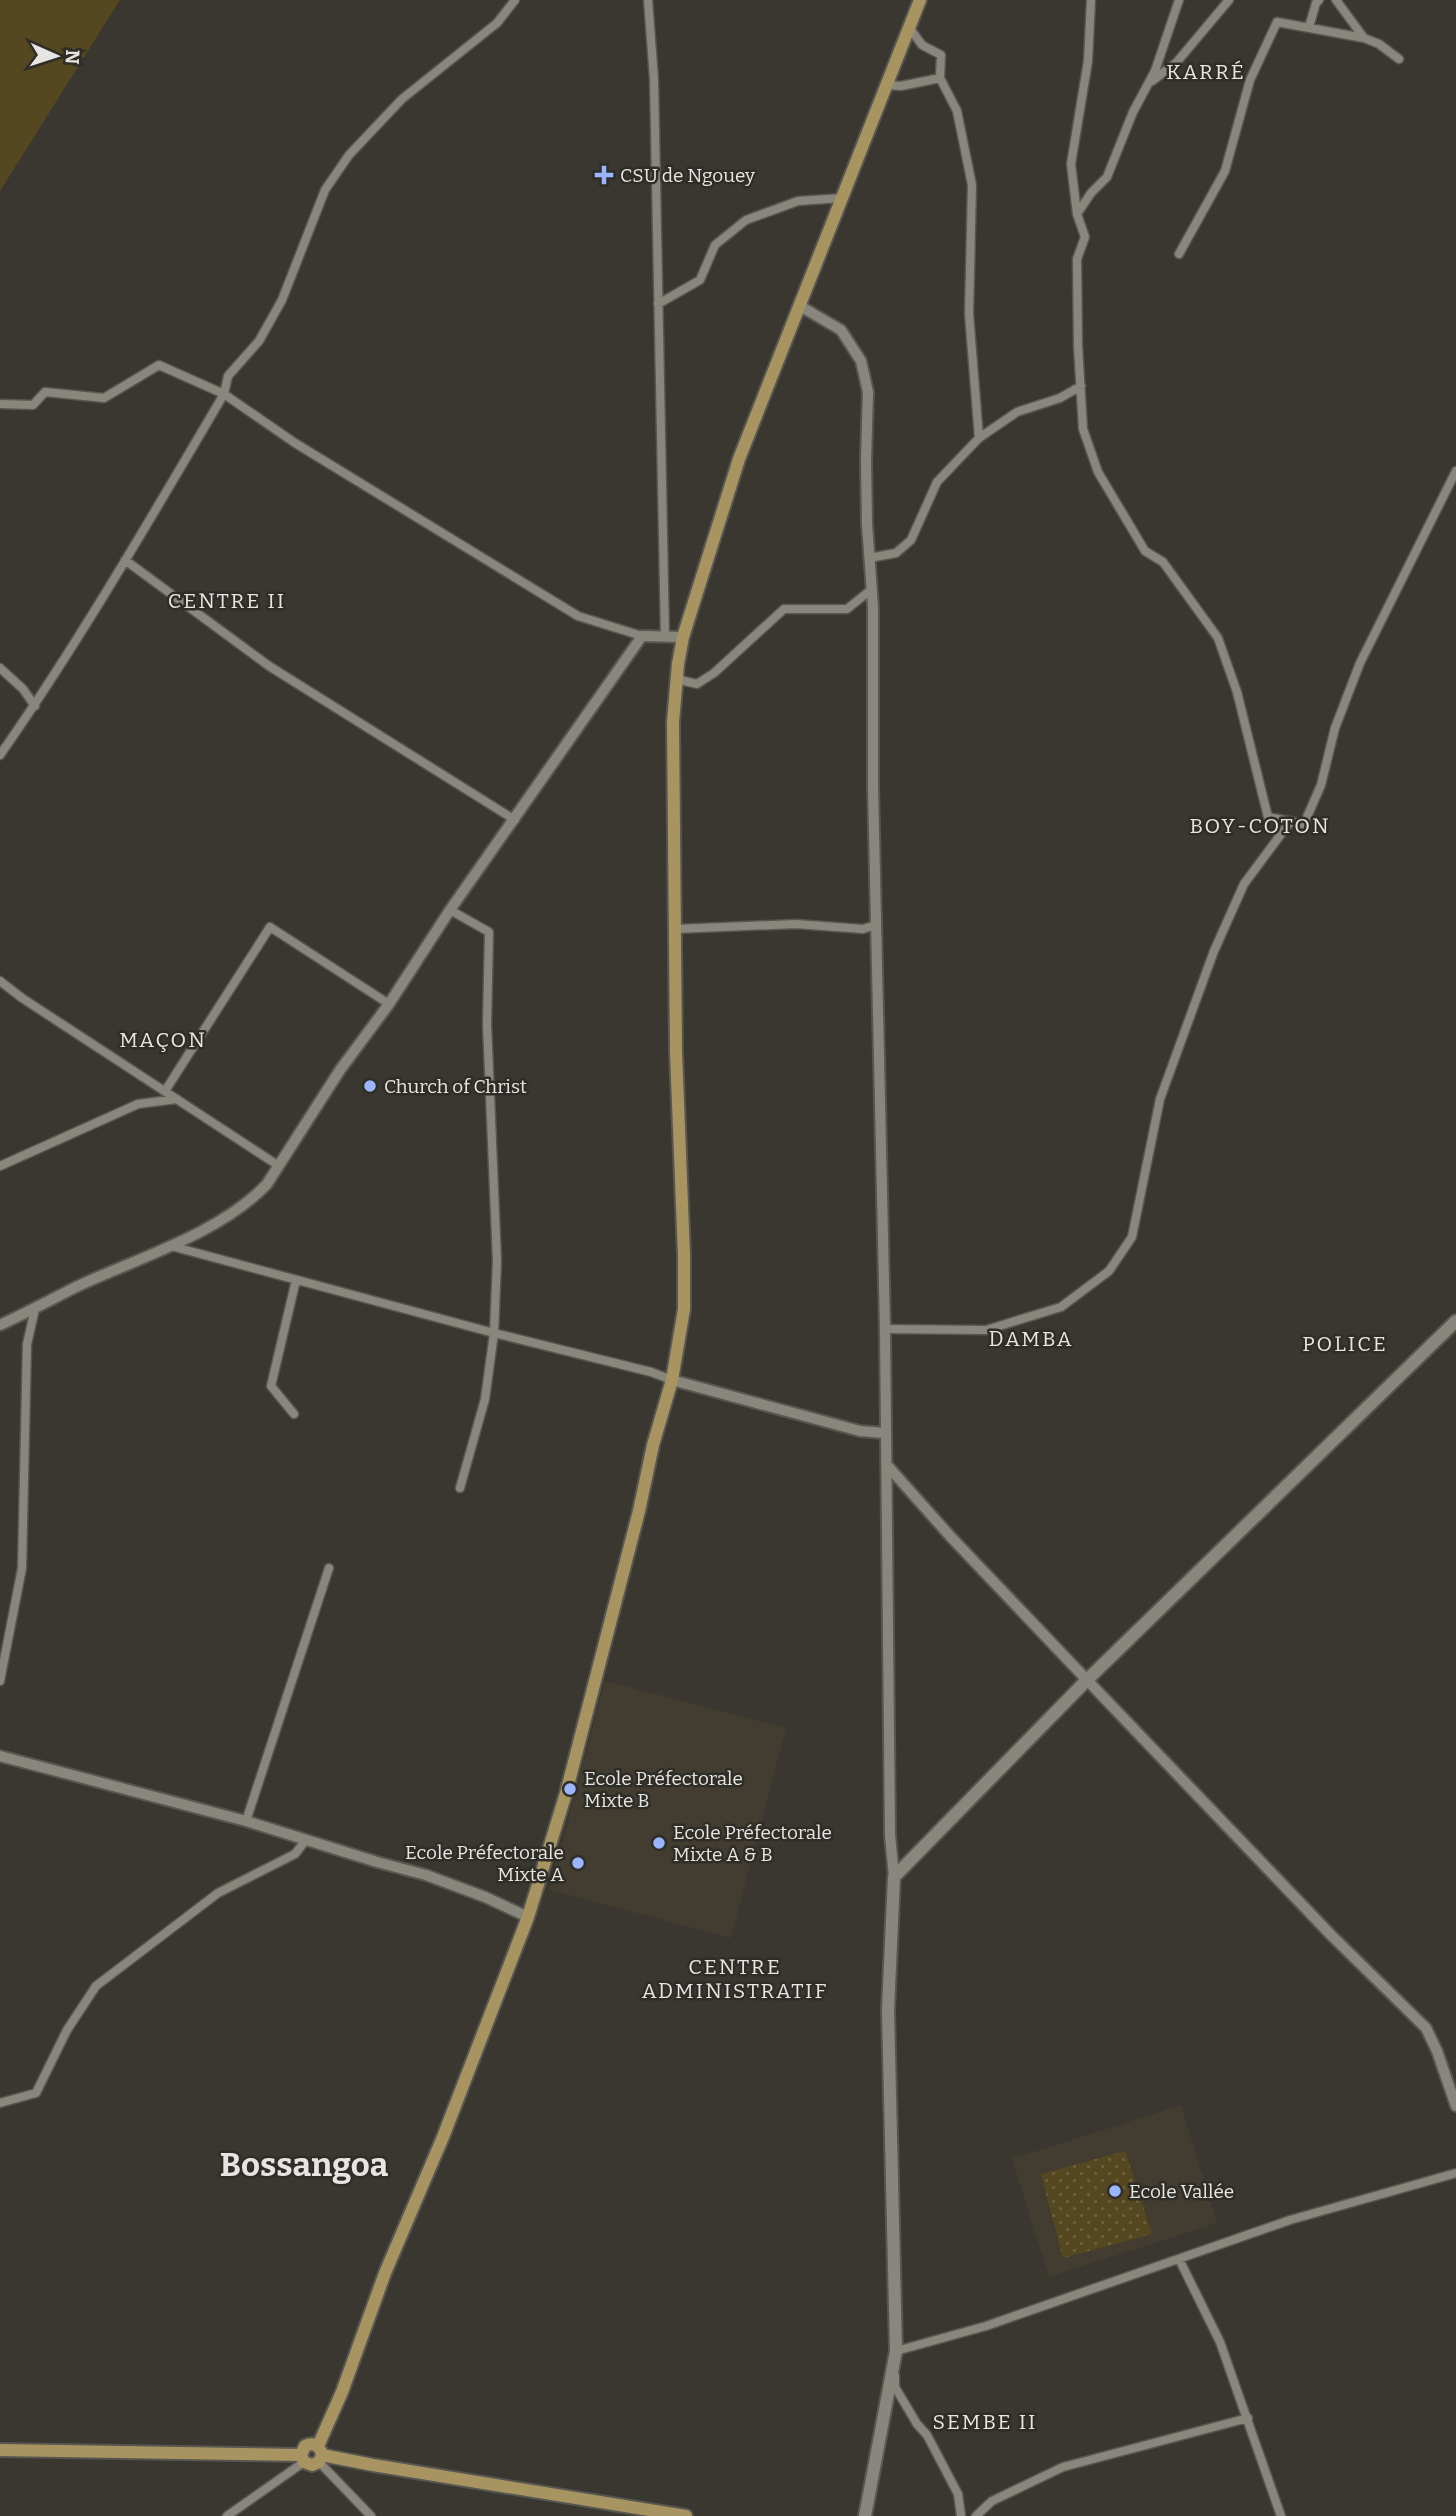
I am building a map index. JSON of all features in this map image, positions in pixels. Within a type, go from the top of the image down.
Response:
[{"type":"main road","points":[[0,2450],[302,2459],[312,2465],[320,2454],[385,2273],[443,2137],[528,1917],[568,1783],[639,1511],[653,1445],[672,1380],[684,1309],[676,1052],[673,722],[683,636],[739,459],[920,0]]},
{"type":"main road","points":[[865,2516],[896,2351],[888,2010],[894,1877],[1087,1680],[1456,1321]]},
{"type":"main road","points":[[302,2459],[305,2446],[309,2444],[320,2454],[373,2465],[686,2516]]},
{"type":"street","points":[[0,755],[34,706],[125,560],[224,394],[228,376],[259,341],[282,300],[325,190],[349,156],[402,99],[497,23],[515,0]]},
{"type":"street","points":[[649,0],[654,79],[665,637]]},
{"type":"street","points":[[1091,0],[1088,61],[1070,164],[1077,214],[1085,237],[1077,258],[1083,429],[1098,472],[1145,551],[1163,562],[1218,638],[1237,692],[1268,817],[1304,824],[1321,785],[1335,728],[1360,663],[1456,471]]},
{"type":"street","points":[[1077,214],[1091,192],[1107,177],[1133,112],[1149,83],[1179,0]]},
{"type":"street","points":[[1149,83],[1176,63],[1229,0]]},
{"type":"street","points":[[1310,27],[1319,0]]},
{"type":"street","points":[[1336,0],[1364,38]]},
{"type":"street","points":[[1179,254],[1225,170],[1250,80],[1277,22],[1364,38],[1380,44],[1399,59]]},
{"type":"street","points":[[909,27],[922,45],[941,55],[940,78],[957,111],[972,186],[969,314],[979,438]]},
{"type":"street","points":[[887,85],[901,86],[940,78]]},
{"type":"street","points":[[658,303],[700,280],[715,245],[746,220],[798,201],[842,198]]},
{"type":"street","points":[[800,306],[841,330],[864,370],[868,392],[866,460],[872,589],[873,786],[885,1329],[890,1835],[894,1877]]},
{"type":"street","points":[[0,404],[33,405],[46,392],[104,398],[159,365],[224,394],[295,443],[578,616],[642,636],[683,636]]},
{"type":"street","points":[[869,558],[896,553],[911,540],[937,482],[979,438],[1017,412],[1060,398],[1081,386]]},
{"type":"street","points":[[125,560],[269,666],[515,820]]},
{"type":"street","points":[[676,679],[697,684],[714,673],[784,609],[847,609],[872,589]]},
{"type":"street","points":[[0,1325],[76,1287],[170,1246],[253,1198],[279,1166],[340,1070],[389,1004],[450,910],[642,636]]},
{"type":"street","points":[[0,668],[23,689],[34,706]]},
{"type":"street","points":[[885,1329],[986,1330],[1061,1307],[1109,1272],[1132,1237],[1160,1099],[1214,951],[1244,884],[1290,822]]},
{"type":"street","points":[[450,910],[489,932],[487,1024],[497,1261],[494,1333],[485,1399],[460,1488]]},
{"type":"street","points":[[675,929],[796,924],[863,929],[876,925]]},
{"type":"street","points":[[165,1091],[270,927],[389,1004]]},
{"type":"street","points":[[0,981],[279,1166]]},
{"type":"street","points":[[0,1166],[138,1104],[177,1098]]},
{"type":"street","points":[[170,1246],[651,1372],[860,1431],[884,1433]]},
{"type":"street","points":[[294,1414],[271,1386],[296,1280]]},
{"type":"street","points":[[0,1681],[22,1568],[27,1344],[35,1309]]},
{"type":"street","points":[[886,1464],[1087,1680],[1332,1936],[1426,2028],[1456,2106]]},
{"type":"street","points":[[246,1821],[329,1567]]},
{"type":"street","points":[[0,1756],[246,1821],[426,1875],[485,1897],[528,1917]]},
{"type":"street","points":[[0,2102],[36,2093],[67,2030],[96,1986],[218,1894],[295,1854],[306,1840]]},
{"type":"street","points":[[896,2351],[986,2326],[1290,2220],[1456,2173]]},
{"type":"street","points":[[1179,2259],[1220,2342],[1281,2516]]},
{"type":"street","points":[[895,2367],[895,2387],[917,2424],[927,2435],[958,2494],[961,2516]]},
{"type":"street","points":[[976,2516],[992,2501],[1063,2467],[1248,2418]]},
{"type":"street","points":[[320,2454],[371,2516]]},
{"type":"street","points":[[227,2516],[302,2459]]},
{"type":"shaded area","points":[[0,0],[120,0],[0,191]]},
{"type":"shaded area","name":"Ecole Préfectorale Mixte A & B","points":[[605,1681],[786,1728],[731,1938],[550,1890]]},
{"type":"shaded area","name":"Ecole Vallée","points":[[1181,2105],[1217,2223],[1049,2277],[1012,2159]]},
{"type":"shaded area","points":[[1125,2151],[1152,2234],[1063,2258],[1041,2174]]},
{"type":"place","name":"CSU de Ngouey","points":[[604,175]]},
{"type":"place","name":"Church of Christ","points":[[370,1086]]},
{"type":"place","name":"Ecole Préfectorale Mixte B","points":[[570,1789]]},
{"type":"place","name":"Ecole Préfectorale Mixte A & B","points":[[659,1843]]},
{"type":"place","name":"Ecole Préfectorale Mixte A","points":[[578,1863]]},
{"type":"place","name":"Ecole Vallée","points":[[1115,2191]]},
{"type":"district","name":"KARRÉ","points":[[1206,72]]},
{"type":"district","name":"CENTRE II","points":[[227,601]]},
{"type":"district","name":"BOY-COTON","points":[[1260,826]]},
{"type":"district","name":"MAÇON","points":[[163,1040]]},
{"type":"district","name":"DAMBA","points":[[1031,1339]]},
{"type":"district","name":"POLICE","points":[[1345,1344]]},
{"type":"district","name":"CENTRE ADMINISTRATIF","points":[[735,1979]]},
{"type":"district","name":"Bossangoa","points":[[304,2165]]},
{"type":"district","name":"SEMBE II","points":[[985,2422]]}]
